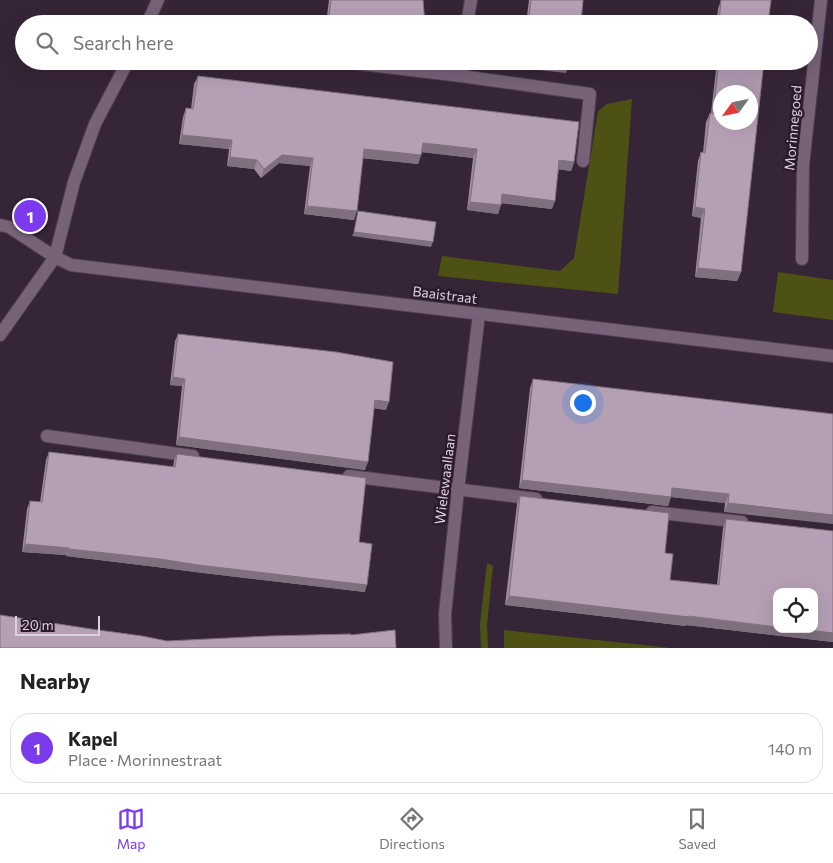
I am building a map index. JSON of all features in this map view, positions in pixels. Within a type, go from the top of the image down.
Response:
[{"type":"street","points":[[151,15],[158,0]]},
{"type":"street","points":[[469,15],[470,0]]},
{"type":"street","name":"Morinnegoed","points":[[818,28],[821,0]]},
{"type":"street","points":[[0,335],[55,257],[80,165],[95,124],[123,70]]},
{"type":"street","points":[[411,70],[590,94],[583,161]]},
{"type":"street","points":[[461,76],[462,70]]},
{"type":"street","name":"Morinnegoed","points":[[802,259],[803,165],[813,70]]},
{"type":"street","name":"Baaistraat","points":[[0,225],[9,227],[71,266],[833,356]]},
{"type":"street","name":"Wielewaallaan","points":[[446,648],[445,614],[479,314]]},
{"type":"street","points":[[47,436],[204,458]]},
{"type":"street","points":[[341,475],[548,500]]},
{"type":"street","points":[[637,511],[755,524]]},
{"type":"green space","points":[[632,99],[618,294],[438,276],[442,256],[560,271],[574,258],[598,111],[607,104]]},
{"type":"green space","points":[[778,272],[833,280],[833,320],[773,312]]},
{"type":"green space","points":[[487,563],[493,566],[487,625],[488,648],[481,648],[480,623]]},
{"type":"green space","points":[[504,630],[653,646],[670,648],[504,648]]},
{"type":"building","points":[[331,0],[423,0],[424,15],[329,15]]},
{"type":"building","points":[[531,0],[583,0],[582,15],[529,15]]},
{"type":"building","points":[[721,0],[771,0],[769,15],[720,15]]},
{"type":"building","points":[[718,70],[763,70],[758,116],[758,85],[716,85]]},
{"type":"building","points":[[198,76],[579,122],[574,162],[559,160],[555,201],[502,194],[501,205],[470,202],[477,149],[423,143],[421,155],[364,149],[357,211],[307,206],[313,158],[282,155],[264,169],[257,160],[230,157],[232,140],[182,135],[186,108],[193,109]]},
{"type":"building","points":[[710,113],[713,114],[713,130],[756,130],[741,272],[698,268],[705,209],[695,207],[701,152],[705,153]]},
{"type":"building","points":[[358,211],[436,222],[433,242],[354,232]]},
{"type":"building","points":[[178,334],[336,352],[393,362],[389,402],[375,400],[368,462],[179,437],[185,379],[173,377]]},
{"type":"building","points":[[533,379],[833,414],[833,515],[728,503],[729,494],[672,488],[671,497],[522,480]]},
{"type":"building","points":[[49,452],[175,467],[177,454],[366,478],[359,542],[372,544],[367,585],[25,544],[30,501],[42,502]]},
{"type":"building","points":[[520,496],[669,513],[665,553],[673,554],[670,580],[719,585],[726,519],[833,531],[833,633],[818,631],[818,588],[773,588],[773,626],[509,596]]},
{"type":"building","points":[[0,615],[167,641],[269,636],[351,635],[395,630],[396,648],[0,648]]},
{"type":"place","name":"Kapel","points":[[30,216]]}]
